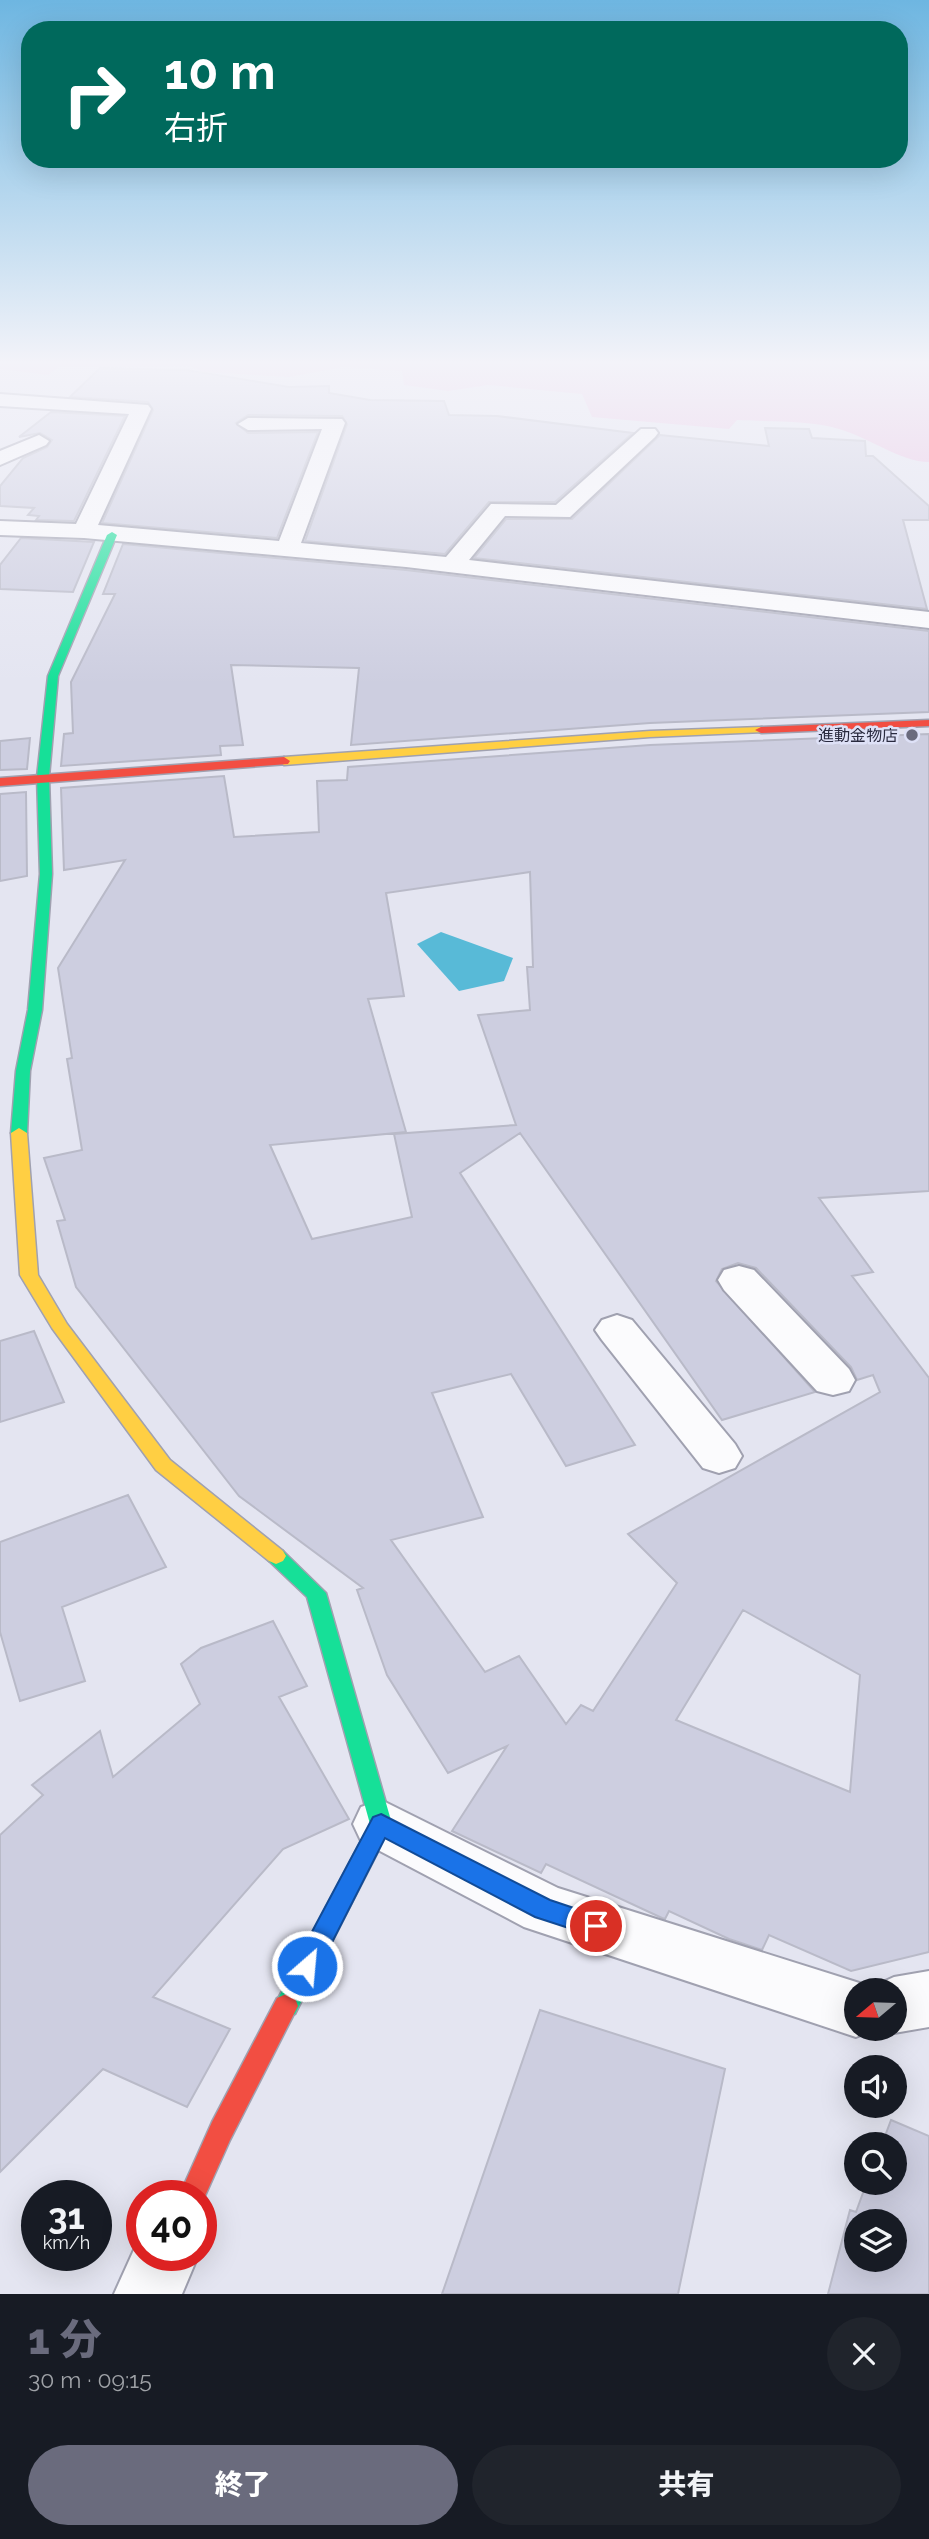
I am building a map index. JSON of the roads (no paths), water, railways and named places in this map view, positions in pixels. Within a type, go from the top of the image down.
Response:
[{"type":"street","points":[[84,531],[113,469]]},
{"type":"street","points":[[287,550],[318,469]]},
{"type":"street","points":[[451,566],[499,509],[562,512],[609,469]]},
{"type":"street","points":[[0,528],[84,531],[451,566],[929,620]]},
{"type":"street","points":[[112,535],[53,676],[43,776],[46,874],[36,1010],[23,1071],[19,1136],[29,1275],[61,1328],[163,1465],[293,1569],[316,1593],[381,1824],[221,2131],[199,2180]]},
{"type":"street","points":[[0,782],[43,776],[650,734],[929,723]]},
{"type":"street","points":[[739,1280],[833,1380]]},
{"type":"street","points":[[617,1330],[719,1456]]},
{"type":"street","points":[[381,1824],[544,1909],[844,2005]]},
{"type":"street","points":[[907,2003],[929,1999]]},
{"type":"street","points":[[148,2294],[158,2271]]},
{"type":"water","points":[[441,932],[513,958],[504,981],[459,991],[417,944]]},
{"type":"place","name":"進動金物店","points":[[912,735]]}]
